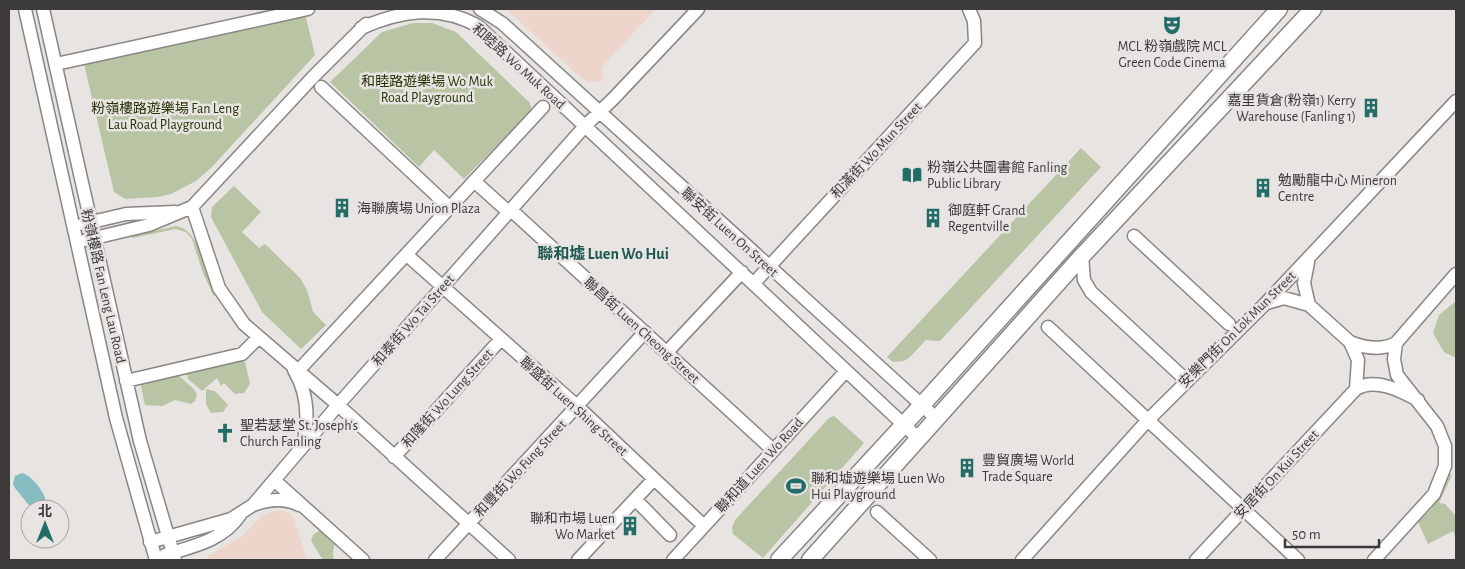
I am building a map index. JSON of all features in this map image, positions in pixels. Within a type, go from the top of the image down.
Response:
[{"type":"main road","points":[[779,560],[922,406],[1279,9]]},
{"type":"main road","points":[[810,560],[1082,256],[1313,9]]},
{"type":"street","name":"粉嶺樓路 Fan Leng Lau Road","points":[[25,9],[124,453],[155,559]]},
{"type":"street","name":"粉嶺樓路 Fan Leng Lau Road","points":[[43,9],[144,459],[173,556]]},
{"type":"street","points":[[56,64],[308,9]]},
{"type":"street","name":"和睦路 Wo Muk Road","points":[[480,9],[502,23],[524,44]]},
{"type":"street","name":"和泰街 Wo Tai Street","points":[[150,542],[231,519],[253,505],[508,209],[689,9]]},
{"type":"street","name":"和泰街 Wo Tai Street","points":[[598,111],[698,9]]},
{"type":"street","name":"和滿街 Wo Mun Street","points":[[754,283],[975,43],[974,21],[969,9]]},
{"type":"street","name":"和睦路 Wo Muk Road","points":[[76,242],[149,225],[187,209],[361,28],[391,11],[447,14],[478,26],[585,126]]},
{"type":"street","name":"聯安街 Luen On Street","points":[[524,44],[936,419]]},
{"type":"street","points":[[320,87],[450,207]]},
{"type":"street","name":"安樂門街 On Lok Mun Street","points":[[1022,560],[1147,421],[1186,380],[1265,304],[1456,101]]},
{"type":"street","points":[[294,367],[407,255],[543,106]]},
{"type":"street","name":"聯安街 Luen On Street","points":[[585,126],[919,438]]},
{"type":"street","name":"聯昌街 Luen Cheong Street","points":[[474,181],[508,209],[645,332],[772,450]]},
{"type":"street","points":[[73,226],[126,214],[187,209],[219,288],[237,316],[258,338],[338,405],[508,560]]},
{"type":"street","points":[[1134,236],[1229,324]]},
{"type":"street","name":"聯盛街 Luen Shing Street","points":[[407,255],[577,406],[704,526]]},
{"type":"street","points":[[1082,256],[1084,280],[1091,292],[1186,380]]},
{"type":"street","points":[[1308,257],[1304,283],[1309,305]]},
{"type":"street","name":"聯安街 Luen On Street","points":[[667,352],[742,272]]},
{"type":"street","points":[[1350,342],[1372,348],[1387,347],[1396,343],[1456,274]]},
{"type":"street","points":[[1265,304],[1284,298],[1309,305],[1350,342],[1358,360],[1356,389]]},
{"type":"street","points":[[1048,327],[1242,510],[1298,560]]},
{"type":"street","name":"和豐街 Wo Fung Street","points":[[435,560],[645,332]]},
{"type":"street","points":[[126,381],[242,354],[258,338]]},
{"type":"street","name":"和隆街 Wo Lung Street","points":[[394,457],[501,339]]},
{"type":"street","points":[[1374,560],[1428,502],[1443,476],[1446,456],[1442,436],[1431,417],[1398,375],[1394,358],[1396,343]]},
{"type":"street","points":[[294,367],[305,398],[307,422],[303,446]]},
{"type":"street","name":"聯和道 Luen Wo Road","points":[[673,560],[846,371]]},
{"type":"street","points":[[1356,389],[1364,385],[1386,386],[1418,400]]},
{"type":"street","name":"安居街 On Kui Street","points":[[1196,560],[1356,389]]},
{"type":"street","points":[[578,560],[654,479]]},
{"type":"street","points":[[274,480],[363,560]]},
{"type":"street","points":[[635,499],[670,535]]},
{"type":"street","points":[[253,505],[266,500],[278,500],[294,502],[306,509]]},
{"type":"street","points":[[876,512],[930,560]]},
{"type":"street","name":"和泰街 Wo Tai Street","points":[[155,559],[173,556],[217,538],[227,531],[242,513]]},
{"type":"shaded area","points":[[506,9],[656,9],[601,68],[603,81],[587,82]]},
{"type":"shaded area","points":[[274,511],[284,511],[293,516],[307,560],[206,560],[208,556],[242,536],[263,515]]},
{"type":"green space","name":"粉嶺樓路遊樂場 Fan Leng Lau Road Playground","points":[[305,14],[315,55],[211,168],[196,181],[171,194],[158,197],[125,199],[114,192],[84,64]]},
{"type":"green space","name":"和睦路遊樂場 Wo Muk Road Playground","points":[[413,23],[432,23],[456,32],[530,103],[529,113],[464,179],[434,150],[419,167],[330,82],[382,32]]},
{"type":"green space","points":[[1081,148],[1101,167],[940,341],[926,340],[904,361],[893,362],[887,357]]},
{"type":"green space","points":[[234,186],[261,212],[242,232],[259,248],[265,244],[300,278],[307,290],[313,312],[326,325],[301,349],[262,312],[211,217],[212,207]]},
{"type":"green space","points":[[176,226],[184,229],[196,243],[215,292],[214,297],[203,273],[192,239],[186,232],[176,229],[132,238],[131,236]]},
{"type":"green space","points":[[1456,301],[1456,358],[1444,352],[1433,333],[1439,315]]},
{"type":"green space","points":[[238,357],[245,362],[250,384],[244,393],[235,394],[224,383],[221,386],[217,378],[202,391],[188,379],[186,370]]},
{"type":"green space","points":[[177,373],[197,394],[195,401],[191,404],[175,400],[162,406],[145,405],[140,382]]},
{"type":"green space","points":[[206,389],[215,391],[228,405],[223,412],[211,413],[206,404]]},
{"type":"green space","name":"聯和墟遊樂場 Luen Wo Hui Playground","points":[[834,416],[864,443],[763,558],[733,534],[732,528],[735,520],[829,418]]},
{"type":"green space","points":[[1444,470],[1452,475],[1439,503],[1445,504],[1456,516],[1456,537],[1453,531],[1428,544],[1418,522],[1432,508]]},
{"type":"green space","points":[[323,528],[335,540],[334,560],[323,560],[311,541],[313,535]]},
{"type":"water","points":[[22,473],[30,478],[41,490],[45,499],[24,499],[13,484],[15,476]]},
{"type":"place","name":"MCL 粉嶺戲院 MCL Green Code Cinema","points":[[1172,25]]},
{"type":"place","name":"嘉里貨倉(粉嶺1) Kerry Warehouse (Fanling 1)","points":[[1371,108]]},
{"type":"place","name":"粉嶺公共圖書館 Fanling Public Library","points":[[912,175]]},
{"type":"place","name":"勉勵龍中心 Mineron Centre","points":[[1263,188]]},
{"type":"place","name":"海聯廣場 Union Plaza","points":[[342,208]]},
{"type":"place","name":"御庭軒 Grand Regentville","points":[[933,218]]},
{"type":"place","name":"聖若瑟堂 St. Joseph's Church Fanling","points":[[225,433]]},
{"type":"place","name":"豐貿廣場 World Trade Square","points":[[967,468]]},
{"type":"place","name":"聯和墟遊樂場 Luen Wo Hui Playground","points":[[796,486]]},
{"type":"place","name":"聯和市場 Luen Wo Market","points":[[630,526]]},
{"type":"district","name":"聯和墟 Luen Wo Hui","points":[[603,253]]}]
